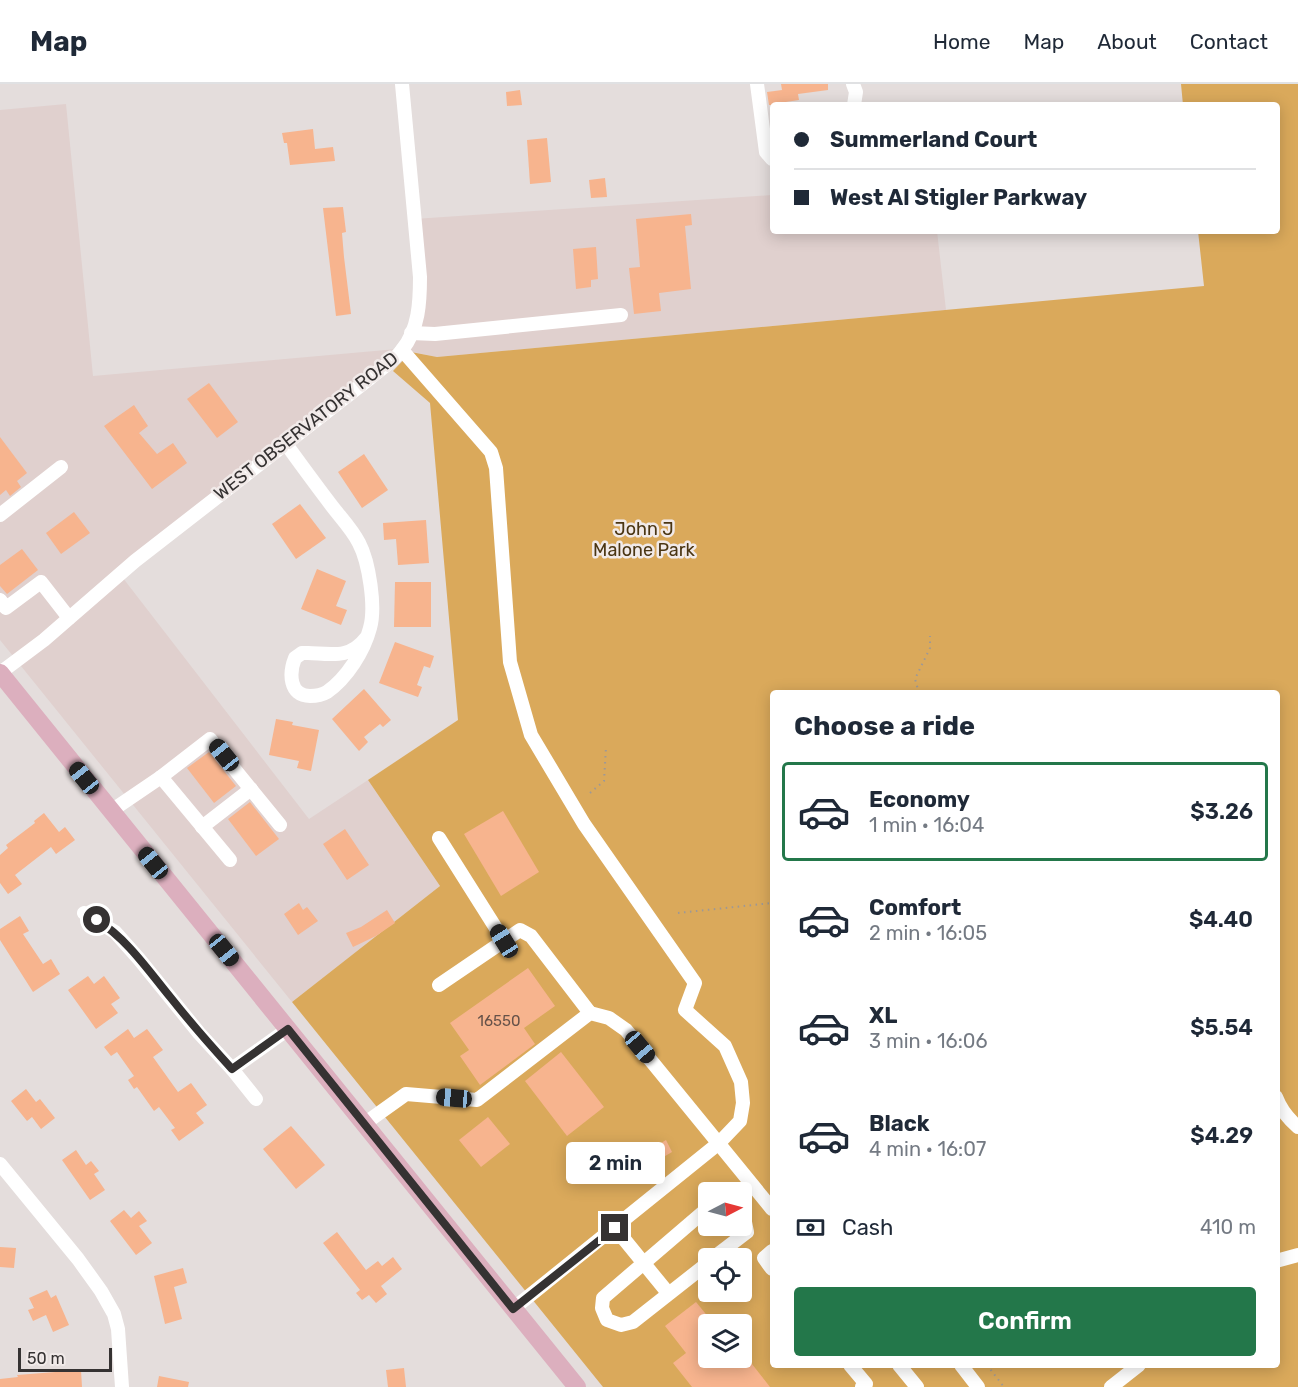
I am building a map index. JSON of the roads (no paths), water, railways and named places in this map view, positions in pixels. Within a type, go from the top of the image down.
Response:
[{"type":"main road","points":[[0,673],[577,1387]]},
{"type":"street","name":"WEST OBSERVATORY ROAD","points":[[0,673],[135,561],[369,379],[402,350],[417,321],[420,277],[402,84]]},
{"type":"street","points":[[758,84],[766,152],[770,157]]},
{"type":"street","points":[[853,84],[856,92],[854,102]]},
{"type":"street","points":[[411,333],[435,334],[621,315]]},
{"type":"street","points":[[402,350],[491,452],[496,468],[510,662],[531,735],[584,824],[695,983],[685,1010],[725,1046],[741,1082],[740,1121],[719,1143],[513,1309]]},
{"type":"street","points":[[286,444],[359,543],[371,593],[371,627],[359,655],[338,682],[326,693],[316,696],[298,694],[291,680],[295,658],[302,653],[349,653],[358,648],[366,638]]},
{"type":"street","points":[[0,515],[61,468]]},
{"type":"street","points":[[0,600],[6,608],[41,582],[69,618]]},
{"type":"street","points":[[111,811],[210,738],[280,825]]},
{"type":"street","points":[[160,777],[230,860]]},
{"type":"street","points":[[202,827],[251,789]]},
{"type":"street","points":[[439,838],[504,941]]},
{"type":"street","points":[[84,913],[115,932],[256,1100]]},
{"type":"street","points":[[439,985],[520,930],[531,936],[590,1013],[609,1018],[626,1030],[770,1207]]},
{"type":"street","points":[[364,1124],[406,1094],[477,1100],[590,1013]]},
{"type":"street","points":[[232,1069],[288,1029]]},
{"type":"street","points":[[1280,1105],[1285,1114],[1298,1126]]},
{"type":"street","points":[[2,1170],[78,1259],[110,1306],[117,1329],[122,1387]]},
{"type":"street","points":[[698,1217],[603,1299],[602,1308],[607,1320],[621,1325],[633,1322],[698,1270]]},
{"type":"street","points":[[615,1228],[668,1293]]},
{"type":"street","points":[[726,1248],[742,1236]]},
{"type":"street","points":[[770,1253],[764,1258],[770,1266]]},
{"type":"street","points":[[1280,1260],[1298,1256]]},
{"type":"street","points":[[853,1368],[866,1384],[862,1387]]},
{"type":"street","points":[[901,1368],[917,1387]]},
{"type":"street","points":[[963,1368],[978,1387]]},
{"type":"street","points":[[1111,1387],[1135,1368]]},
{"type":"park label","name":"John J Malone Park","points":[[644,539]]}]
